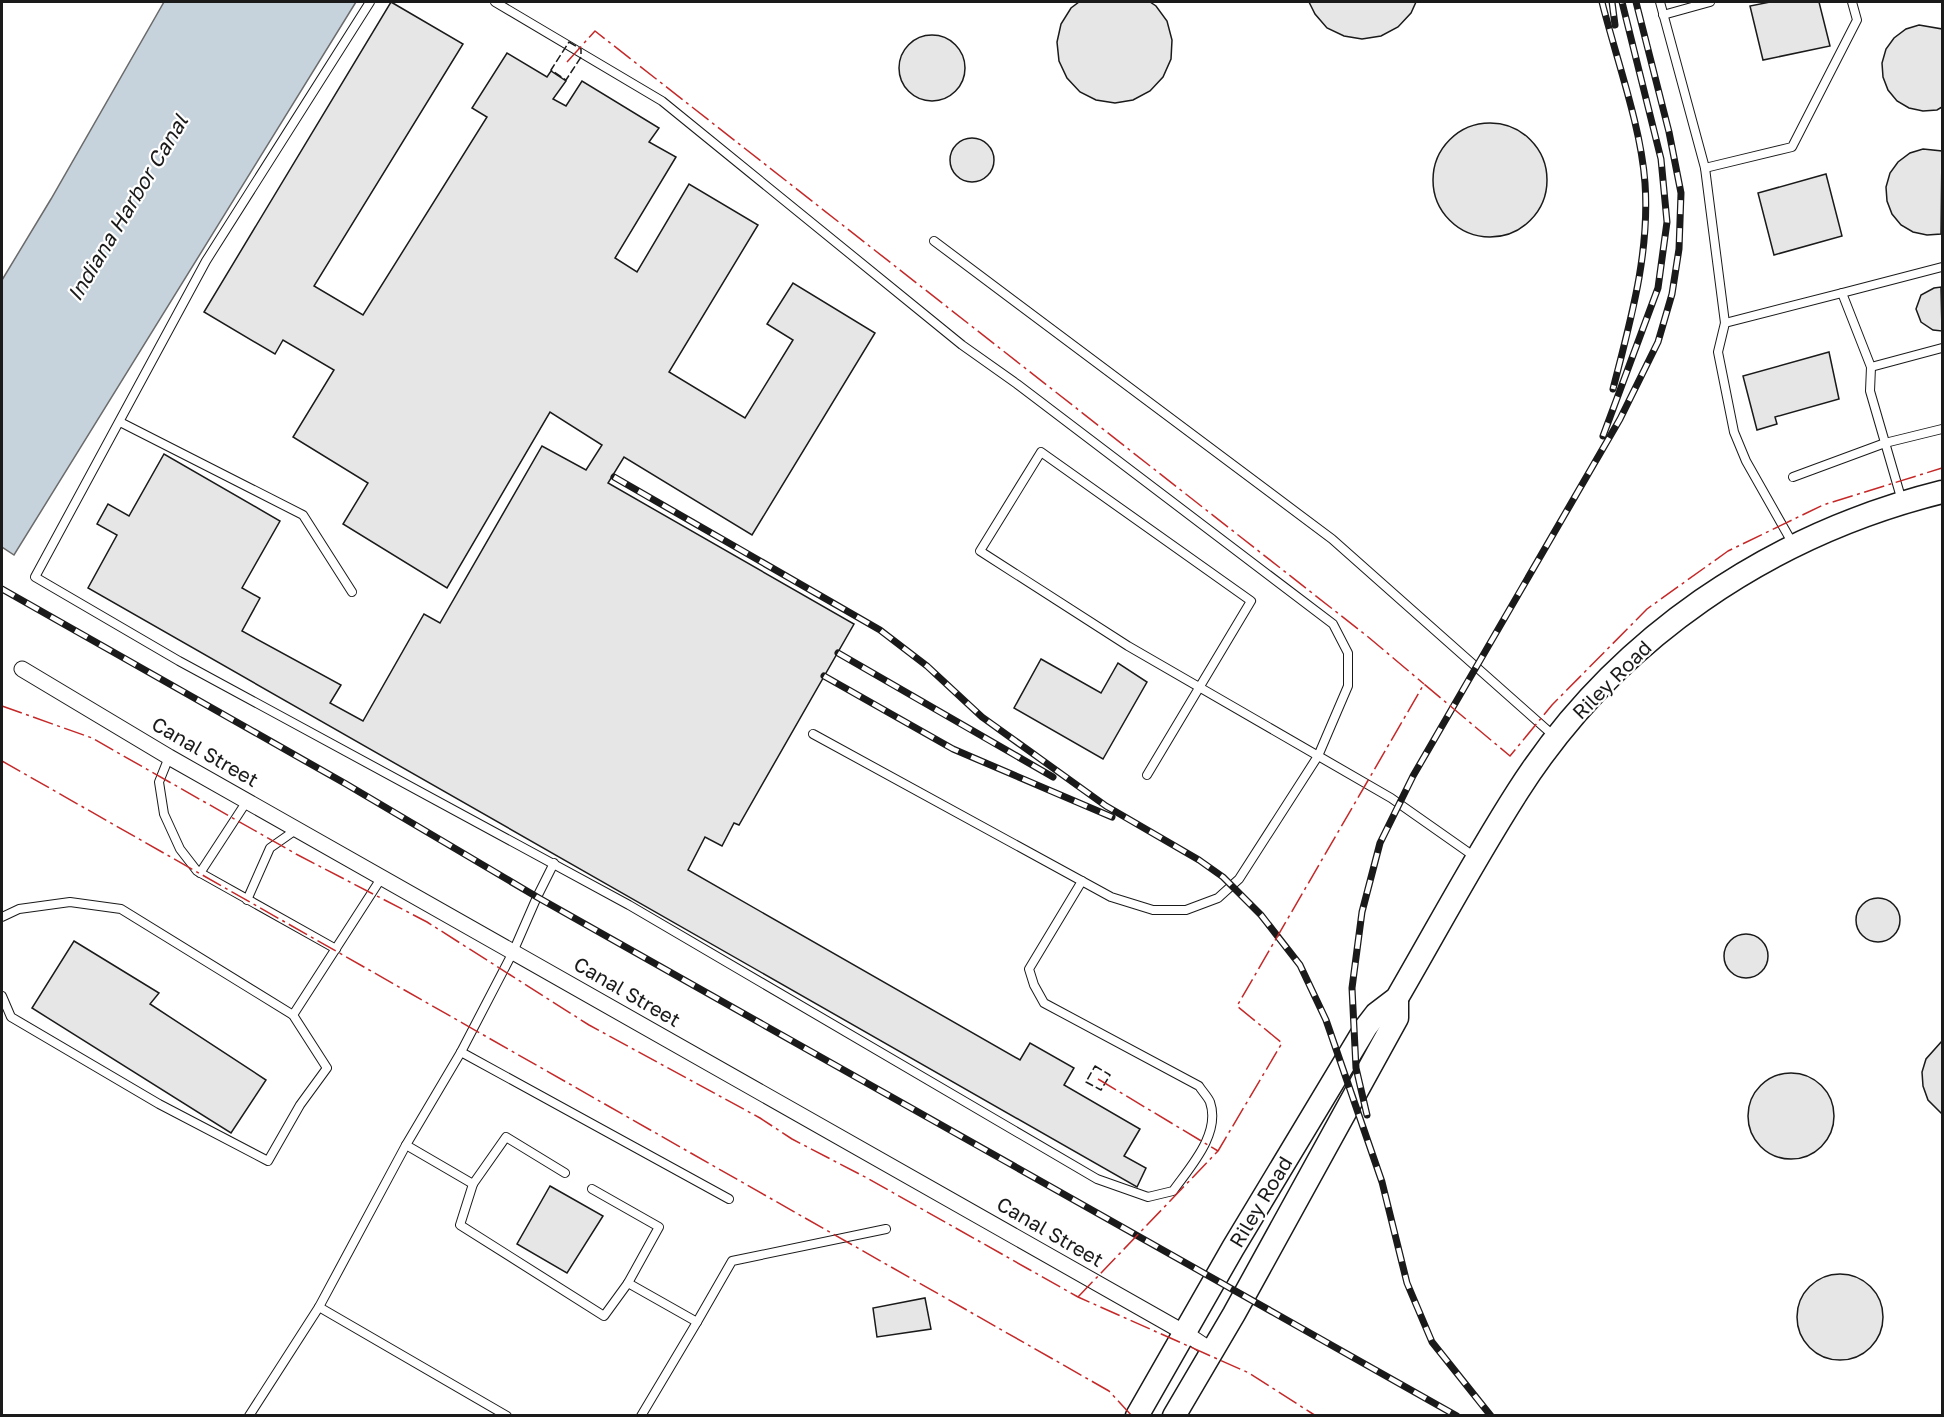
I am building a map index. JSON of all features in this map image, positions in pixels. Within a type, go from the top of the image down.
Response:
[{"type":"main road","name":"Riley Road","points":[[1137,1416],[1366,1027],[1376,1014],[1397,998],[1519,790],[1557,739],[1614,673],[1680,616],[1733,579],[1793,544],[1844,523],[1942,492]]},
{"type":"main road","name":"Riley Road","points":[[1174,1416],[1397,1018],[1397,998]]},
{"type":"street","name":"Canal Street","points":[[22,669],[169,757],[1185,1333],[1212,1351]]},
{"type":"lane","points":[[370,2],[206,261],[35,577],[179,661],[554,863],[1097,1179],[1148,1197],[1173,1191],[1202,1151],[1212,1124],[1210,1102],[1199,1086],[1044,1003],[1029,969],[1082,881]]},
{"type":"lane","points":[[495,2],[662,101],[962,345],[1017,384],[1333,624],[1348,652],[1348,686],[1318,756],[1239,879],[1218,898],[1186,910],[1153,910],[1111,897],[813,734]]},
{"type":"lane","points":[[1659,2],[1705,168],[1725,323],[1718,352],[1734,432],[1746,461],[1793,544]]},
{"type":"lane","points":[[1663,15],[1710,2]]},
{"type":"lane","points":[[1705,168],[1792,147],[1857,20],[1852,2]]},
{"type":"lane","points":[[934,241],[1332,539],[1557,739]]},
{"type":"lane","points":[[1725,323],[1942,267]]},
{"type":"lane","points":[[1842,293],[1870,367],[1870,391],[1902,503]]},
{"type":"lane","points":[[1870,367],[1942,348]]},
{"type":"lane","points":[[120,422],[303,515],[352,592]]},
{"type":"lane","points":[[1793,477],[1885,443],[1942,429]]},
{"type":"lane","points":[[1147,775],[1198,687],[1251,602],[1041,452],[980,552],[1198,687],[1391,798],[1478,859]]},
{"type":"lane","points":[[169,757],[159,782],[164,814],[180,849],[200,873],[336,949]]},
{"type":"lane","points":[[200,873],[247,801]]},
{"type":"lane","points":[[247,900],[270,848],[297,829]]},
{"type":"lane","points":[[249,1416],[319,1307],[406,1145],[461,1052],[513,952],[554,863]]},
{"type":"lane","points":[[293,1015],[382,877]]},
{"type":"lane","points":[[2,917],[20,909],[70,902],[121,909],[293,1015],[327,1068],[300,1105],[268,1161],[159,1104],[10,1017],[2,996]]},
{"type":"lane","points":[[461,1052],[729,1199]]},
{"type":"lane","points":[[565,1173],[506,1137],[473,1184],[460,1225],[604,1316],[628,1283],[659,1227],[592,1189]]},
{"type":"lane","points":[[406,1145],[473,1184]]},
{"type":"lane","points":[[641,1416],[732,1261],[886,1229]]},
{"type":"lane","points":[[628,1283],[697,1322]]},
{"type":"lane","points":[[319,1307],[507,1416]]},
{"type":"water","name":"Indiana Harbor Canal","points":[[164,2],[356,2],[14,555],[2,547],[2,280]]},
{"type":"building","points":[[391,2],[463,44],[314,286],[363,315],[487,117],[472,108],[507,53],[547,77],[551,71],[566,81],[553,99],[566,106],[582,81],[659,128],[649,142],[676,157],[615,258],[637,272],[689,184],[758,225],[669,372],[745,418],[793,340],[767,324],[793,283],[875,333],[752,535],[624,457],[608,483],[854,624],[739,825],[734,823],[722,846],[705,837],[688,870],[1020,1060],[1030,1043],[1074,1068],[1064,1085],[1140,1129],[1124,1156],[1146,1168],[1137,1187],[88,588],[117,535],[97,524],[108,504],[129,516],[164,454],[280,521],[242,588],[260,598],[242,631],[341,685],[330,703],[363,721],[424,614],[440,623],[542,446],[586,470],[602,445],[550,412],[447,588],[343,524],[368,483],[293,437],[334,370],[283,340],[275,354],[204,312]]},
{"type":"building","points":[[1079,2],[1150,2],[1156,6],[1167,21],[1172,40],[1171,59],[1163,77],[1150,91],[1133,100],[1115,103],[1096,100],[1080,92],[1067,78],[1059,61],[1057,42],[1061,24],[1071,8]]},
{"type":"building","points":[[1309,2],[1416,2],[1411,13],[1398,27],[1381,36],[1362,39],[1344,36],[1327,28],[1315,14]]},
{"type":"building","points":[[1770,2],[1819,2],[1830,46],[1763,60],[1750,6]]},
{"type":"building","points":[[1919,25],[1942,29],[1942,107],[1937,110],[1923,111],[1909,108],[1897,101],[1888,90],[1883,77],[1882,63],[1886,49],[1894,38],[1906,29]]},
{"type":"building","points":[[932,35],[945,38],[955,45],[962,55],[965,68],[962,81],[955,91],[945,98],[932,101],[919,98],[909,91],[902,81],[899,68],[902,55],[909,45],[919,38]]},
{"type":"building","points":[[1490,123],[1512,127],[1530,140],[1543,158],[1547,180],[1543,202],[1530,220],[1512,233],[1490,237],[1468,233],[1450,220],[1437,202],[1433,180],[1437,158],[1450,140],[1468,127]]},
{"type":"building","points":[[972,138],[987,145],[994,160],[987,175],[972,182],[957,175],[950,160],[957,145]]},
{"type":"building","points":[[1923,149],[1942,151],[1941,234],[1927,235],[1913,232],[1901,225],[1892,214],[1887,201],[1886,187],[1890,173],[1898,162],[1910,153]]},
{"type":"building","points":[[1826,174],[1842,236],[1774,255],[1758,193]]},
{"type":"building","points":[[1941,287],[1942,331],[1933,330],[1921,322],[1916,309],[1921,295]]},
{"type":"building","points":[[1829,352],[1839,399],[1775,417],[1777,424],[1757,430],[1743,376]]},
{"type":"building","points":[[1041,659],[1101,693],[1118,663],[1147,682],[1103,759],[1014,708]]},
{"type":"building","points":[[1878,898],[1893,905],[1900,920],[1893,935],[1878,942],[1863,935],[1856,920],[1863,905]]},
{"type":"building","points":[[1746,934],[1761,941],[1768,956],[1761,971],[1746,978],[1731,971],[1724,956],[1731,941]]},
{"type":"building","points":[[74,941],[159,993],[150,1004],[266,1080],[231,1133],[32,1008]]},
{"type":"building","points":[[1942,1041],[1942,1114],[1928,1100],[1923,1086],[1922,1072],[1926,1059]]},
{"type":"building","points":[[1791,1073],[1808,1076],[1822,1085],[1831,1099],[1834,1116],[1831,1133],[1822,1147],[1808,1156],[1791,1159],[1774,1156],[1760,1147],[1751,1133],[1748,1116],[1751,1099],[1760,1085],[1774,1076]]},
{"type":"building","points":[[550,1186],[603,1216],[567,1273],[517,1244]]},
{"type":"building","points":[[1840,1274],[1857,1277],[1871,1286],[1880,1300],[1883,1317],[1880,1334],[1871,1348],[1857,1357],[1840,1360],[1823,1357],[1809,1348],[1800,1334],[1797,1317],[1800,1300],[1809,1286],[1823,1277]]},
{"type":"building","points":[[925,1298],[931,1329],[877,1337],[873,1308]]},
{"type":"railway","points":[[1602,2],[1639,139],[1646,209],[1642,262],[1613,389]]},
{"type":"railway","points":[[1612,2],[1615,25]]},
{"type":"railway","points":[[1603,436],[1658,288],[1667,222],[1661,159],[1622,2]]},
{"type":"railway","points":[[1367,1115],[1356,1068],[1352,988],[1362,912],[1380,843],[1413,776],[1620,419],[1658,342],[1672,294],[1679,249],[1681,193],[1669,132],[1636,2]]},
{"type":"railway","points":[[614,477],[880,630],[927,666],[982,717],[1106,806],[1199,860],[1223,877],[1261,915],[1300,965],[1326,1020],[1382,1182],[1407,1283],[1432,1342],[1491,1416]]},
{"type":"railway","points":[[2,589],[346,784],[537,897],[1457,1416]]},
{"type":"railway","points":[[838,653],[1053,777]]},
{"type":"railway","points":[[824,676],[953,749],[1112,817]]},
{"type":"fence","points":[[569,42],[581,49],[581,57],[566,80],[551,70],[569,42]]},
{"type":"fence","points":[[1095,1066],[1110,1075],[1101,1090],[1086,1082],[1095,1066]]},
{"type":"power","points":[[567,62],[595,31],[1367,636],[1424,684]]},
{"type":"power","points":[[1078,1297],[1218,1151],[1282,1043],[1237,1006],[1424,684],[1510,756],[1552,705],[1647,609],[1728,551],[1823,505],[1942,468]]},
{"type":"power","points":[[2,706],[92,738],[296,854],[427,922],[589,1025],[760,1118],[792,1139],[867,1178],[1078,1297],[1249,1373],[1316,1416]]},
{"type":"power","points":[[2,761],[1109,1391],[1132,1416]]},
{"type":"power","points":[[1098,1079],[1218,1151]]}]
